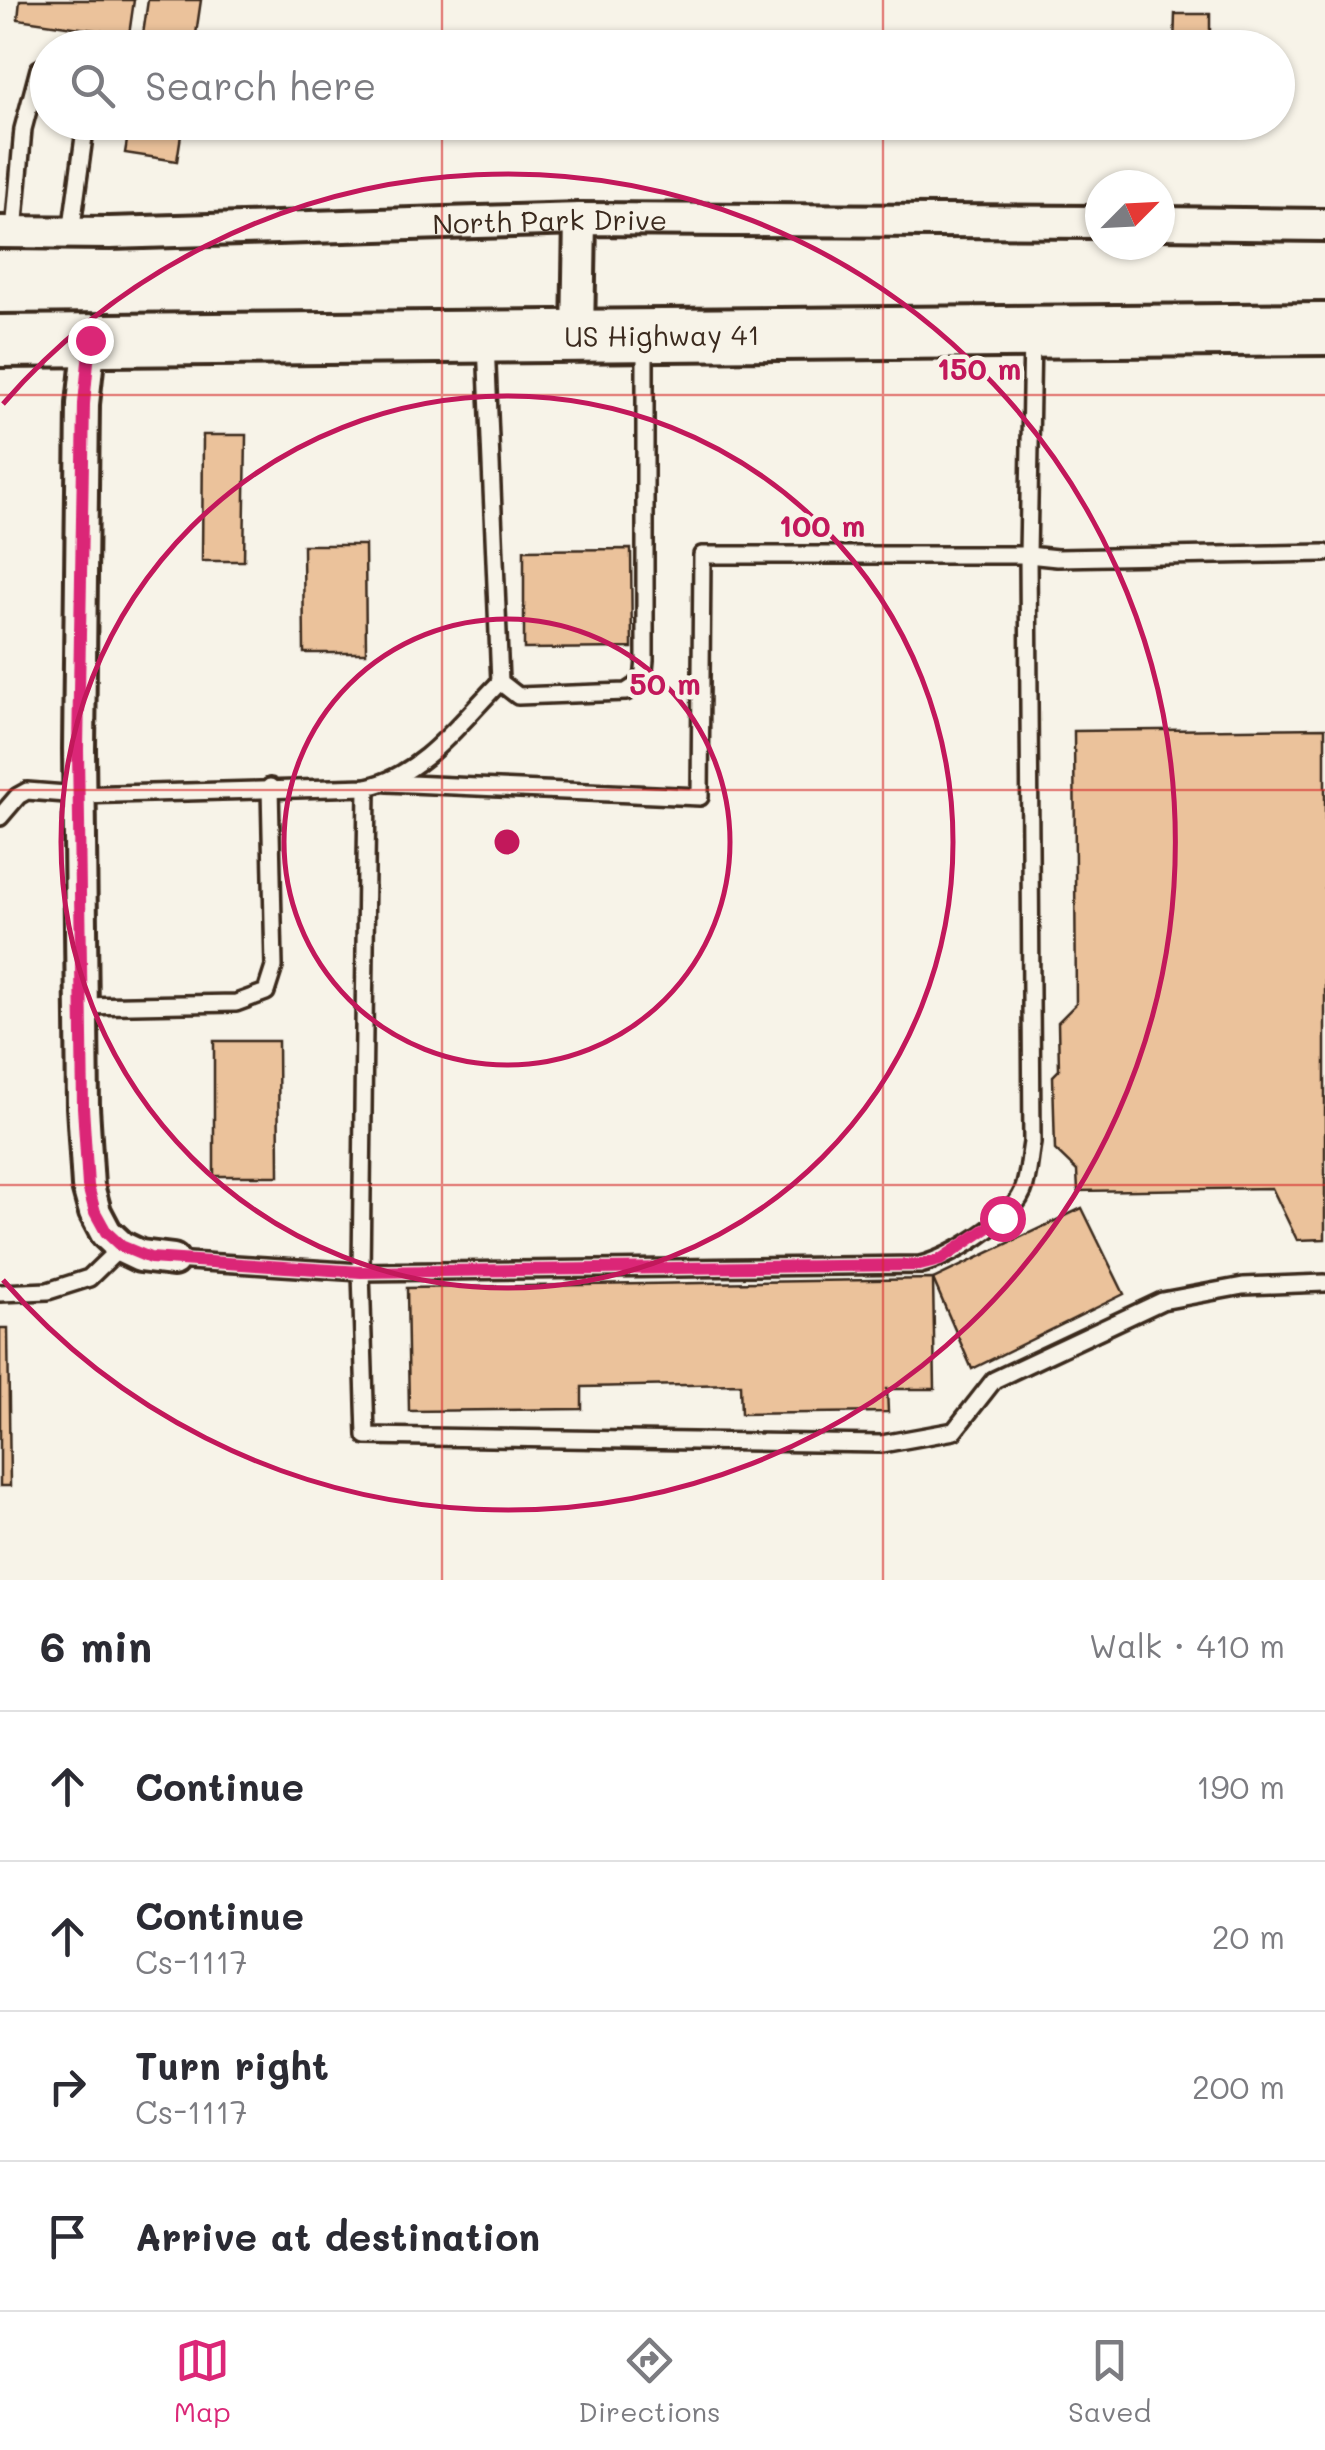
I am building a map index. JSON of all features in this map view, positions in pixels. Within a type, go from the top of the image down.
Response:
[{"type":"highway","name":"US Highway 41","points":[[0,341],[1325,329]]},
{"type":"street","name":"North Park Drive","points":[[7,232],[580,218],[1085,222]]},
{"type":"street","points":[[578,336],[580,218]]},
{"type":"street","points":[[1175,223],[1325,225]]},
{"type":"street","points":[[90,340],[83,423],[79,795],[88,1186],[95,1212],[106,1232],[121,1246],[150,1258],[174,1260]]},
{"type":"lane","points":[[7,232],[30,104]]},
{"type":"lane","points":[[70,233],[83,140]]},
{"type":"lane","points":[[174,1260],[361,1272],[920,1265],[940,1260],[1002,1218],[1022,1195],[1032,1143],[1028,555],[1032,332]]},
{"type":"lane","points":[[500,682],[518,696],[626,692],[642,681],[645,336]]},
{"type":"lane","points":[[388,782],[422,760],[500,682],[486,338]]},
{"type":"lane","points":[[0,816],[28,791],[79,795],[367,787],[388,782],[700,797],[702,555],[1057,558],[1325,553]]},
{"type":"lane","points":[[367,787],[361,1272],[366,1436],[882,1444],[954,1431],[994,1380],[1162,1301],[1243,1286],[1325,1283]]},
{"type":"lane","points":[[82,1006],[236,1003],[266,992],[274,967],[270,788]]},
{"type":"lane","points":[[0,1293],[48,1291],[90,1278],[121,1246]]},
{"type":"building","points":[[20,0],[134,0],[130,30],[94,30],[18,19]]},
{"type":"building","points":[[148,0],[201,0],[197,30],[144,30]]},
{"type":"building","points":[[1175,14],[1210,14],[1210,30],[1175,30]]},
{"type":"building","points":[[127,140],[180,140],[177,161],[125,153]]},
{"type":"building","points":[[203,435],[246,435],[244,561],[202,561]]},
{"type":"building","points":[[303,545],[365,545],[366,653],[304,653]]},
{"type":"building","points":[[631,549],[632,648],[524,649],[524,550]]},
{"type":"building","points":[[1325,728],[1325,1239],[1297,1240],[1272,1188],[1078,1191],[1077,1171],[1055,1150],[1053,1076],[1059,1070],[1058,1022],[1076,1004],[1074,731]]},
{"type":"building","points":[[214,1041],[278,1041],[279,1176],[214,1176]]},
{"type":"building","points":[[1082,1208],[1124,1294],[972,1369],[933,1279]]},
{"type":"building","points":[[933,1279],[935,1389],[887,1389],[888,1412],[741,1414],[740,1384],[582,1387],[582,1409],[409,1411],[407,1288]]},
{"type":"building","points":[[0,1328],[8,1328],[10,1486],[0,1486]]},
{"type":"route","points":[[90,340],[84,404],[78,749],[83,1107],[88,1186],[106,1232],[121,1246],[150,1258],[361,1272],[920,1265],[940,1260],[1002,1218]]}]
